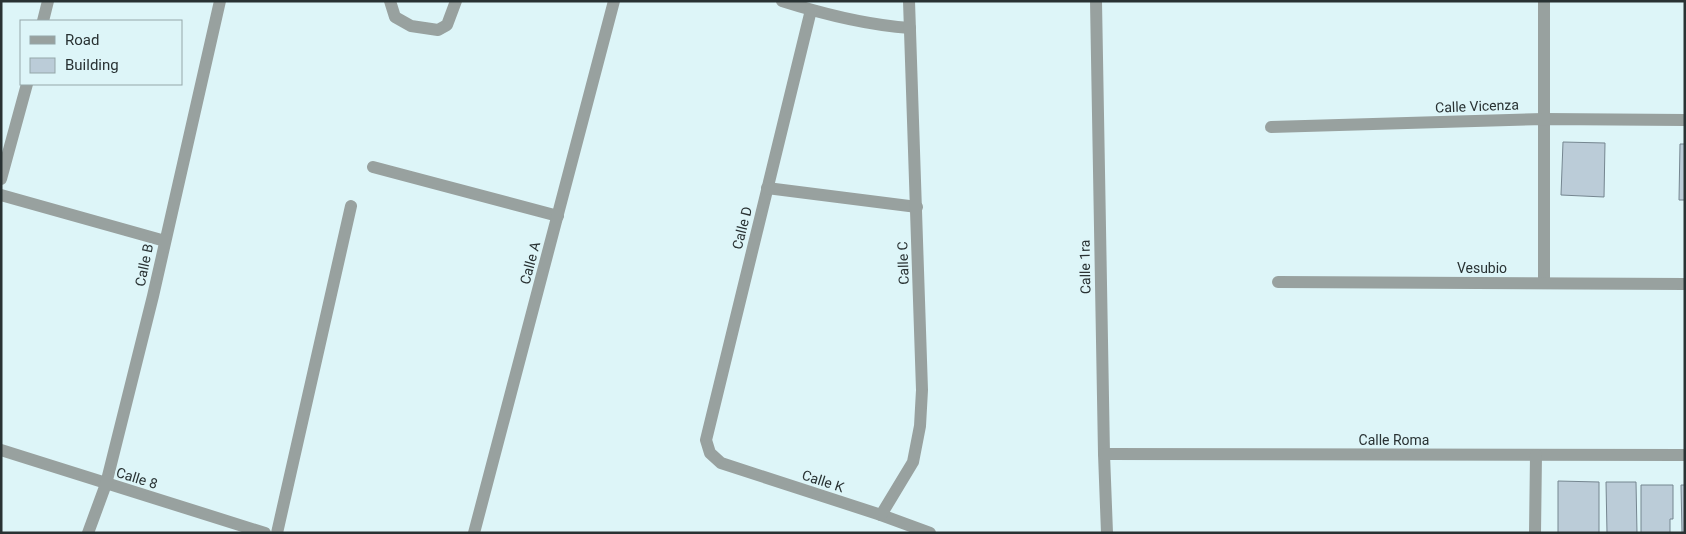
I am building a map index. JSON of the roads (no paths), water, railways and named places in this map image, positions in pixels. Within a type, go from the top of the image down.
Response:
[{"type":"street","points":[[43,20],[48,1]]},
{"type":"street","name":"Calle B","points":[[88,533],[106,484],[153,296],[220,1]]},
{"type":"street","points":[[390,1],[395,17],[411,26],[438,30],[447,25],[456,1]]},
{"type":"street","name":"Calle A","points":[[474,533],[614,1]]},
{"type":"street","points":[[782,1],[811,10],[888,26],[910,28]]},
{"type":"street","name":"Calle C","points":[[881,515],[913,462],[920,426],[922,390],[909,1]]},
{"type":"street","name":"Calle 1ra","points":[[1096,1],[1107,533]]},
{"type":"street","points":[[1544,1],[1544,283]]},
{"type":"street","name":"Calle D","points":[[710,453],[706,440],[811,10]]},
{"type":"street","points":[[1,179],[26,85]]},
{"type":"street","name":"Calle Vicenza","points":[[1271,127],[1544,119],[1685,120]]},
{"type":"street","points":[[374,167],[558,216]]},
{"type":"street","points":[[767,188],[917,207]]},
{"type":"street","points":[[1,195],[165,241]]},
{"type":"street","points":[[277,533],[351,206]]},
{"type":"street","name":"Vesubio","points":[[1278,282],[1685,284]]},
{"type":"street","name":"Calle 8","points":[[1,450],[265,533]]},
{"type":"street","name":"Calle K","points":[[710,453],[721,464],[881,515],[930,533]]},
{"type":"street","name":"Calle Roma","points":[[1104,454],[1685,455]]},
{"type":"street","points":[[1535,533],[1536,454]]}]
